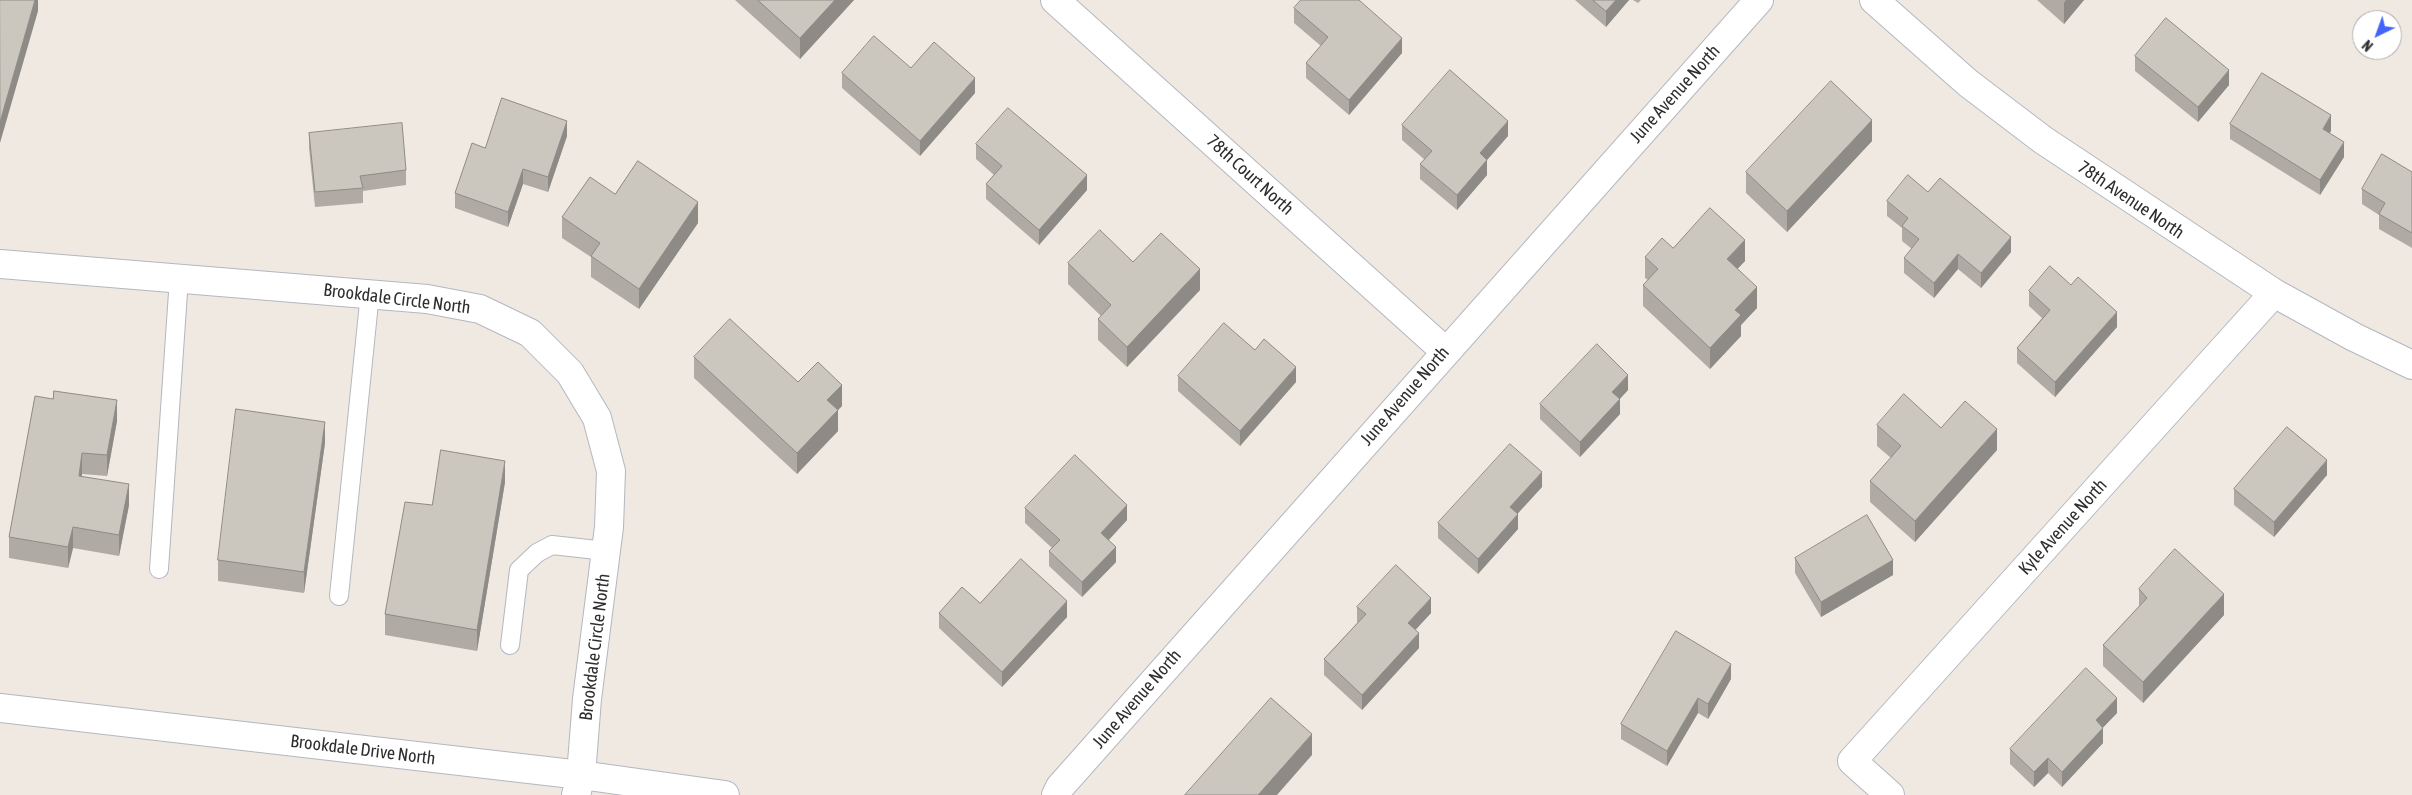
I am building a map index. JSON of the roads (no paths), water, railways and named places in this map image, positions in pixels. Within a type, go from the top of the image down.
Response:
[{"type":"street","name":"78th Court North","points":[[1055,0],[1445,351]]},
{"type":"street","name":"June Avenue North","points":[[1056,795],[1079,765],[1445,351],[1759,0]]},
{"type":"street","name":"78th Avenue North","points":[[1874,0],[1968,82],[2043,140],[2274,293],[2354,337],[2412,365]]},
{"type":"street","name":"Brookdale Circle North","points":[[0,264],[370,292],[428,299],[480,309],[530,333],[570,373],[597,418],[611,471],[606,551],[579,785]]},
{"type":"street","name":"Kyle Avenue North","points":[[1890,795],[1852,761],[2274,293]]},
{"type":"street","name":"Brookdale Drive North","points":[[0,708],[579,785],[725,795]]},
{"type":"lane","points":[[159,569],[179,278]]},
{"type":"lane","points":[[339,596],[370,292]]},
{"type":"lane","points":[[510,645],[519,570],[537,553],[552,545],[606,551]]}]
